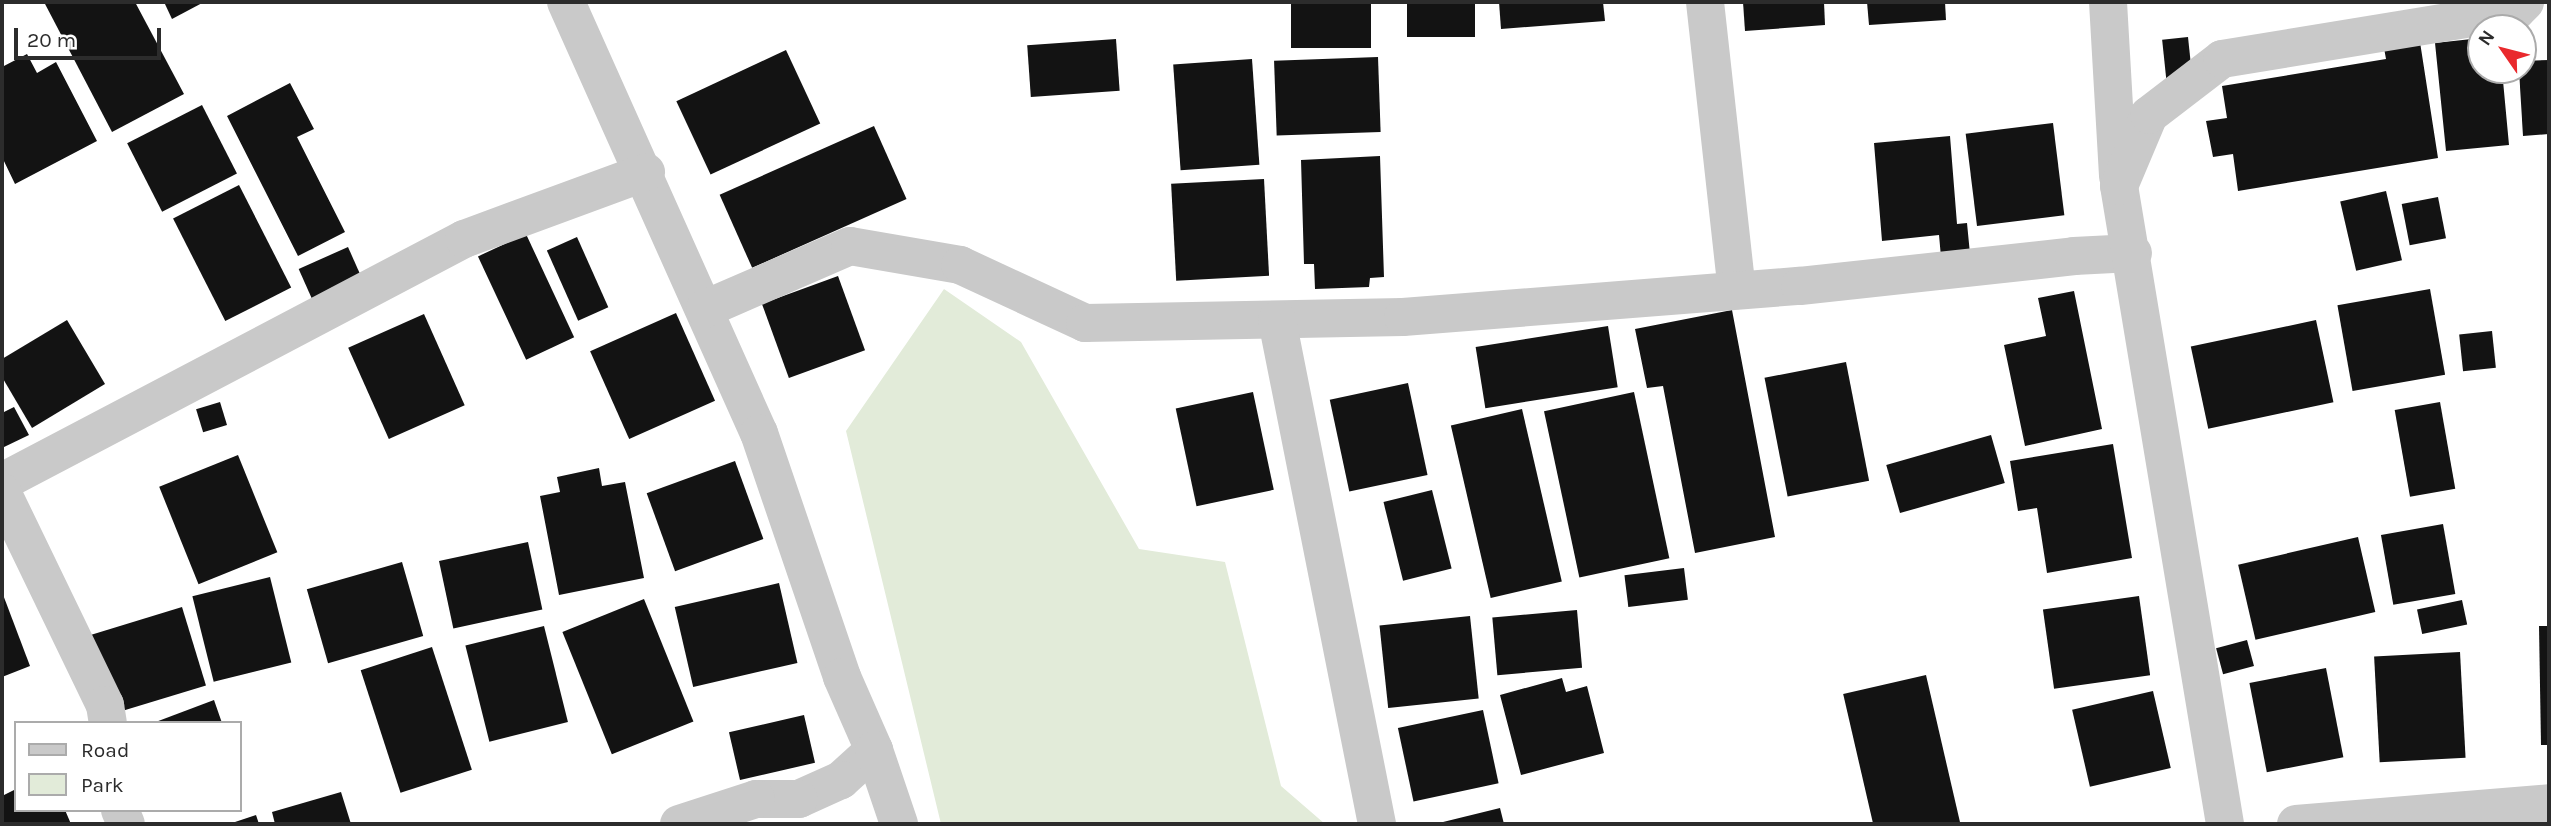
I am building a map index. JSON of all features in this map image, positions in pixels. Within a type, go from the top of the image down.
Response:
[{"type":"street","points":[[566,2],[646,172],[759,433],[842,677],[874,750],[899,824]]},
{"type":"street","points":[[1705,2],[1737,290]]},
{"type":"street","points":[[2108,2],[2119,186],[2133,254],[2225,824]]},
{"type":"street","points":[[2119,186],[2149,116],[2222,59],[2516,11],[2525,2]]},
{"type":"street","points":[[2,482],[464,239],[646,172]]},
{"type":"street","points":[[705,309],[850,246],[960,265],[1085,323],[1403,317],[2133,254]]},
{"type":"street","points":[[1277,320],[1377,824]]},
{"type":"street","points":[[2,492],[105,705],[108,721]]},
{"type":"street","points":[[679,824],[756,799],[799,799],[841,780],[874,750]]},
{"type":"street","points":[[2296,824],[2549,803]]},
{"type":"green space","points":[[944,289],[1021,342],[1139,549],[1225,562],[1281,786],[1325,824],[941,824],[846,431]]},
{"type":"building","points":[[44,2],[135,2],[184,94],[112,132]]},
{"type":"building","points":[[164,2],[204,2],[172,19]]},
{"type":"building","points":[[1291,2],[1371,2],[1371,48],[1291,48]]},
{"type":"building","points":[[1407,2],[1475,2],[1475,37],[1407,37]]},
{"type":"building","points":[[1499,2],[1603,2],[1605,21],[1501,29]]},
{"type":"building","points":[[1743,2],[1824,2],[1825,25],[1745,31]]},
{"type":"building","points":[[1867,2],[1945,2],[1946,20],[1869,25]]},
{"type":"building","points":[[2188,37],[2192,77],[2166,79],[2162,40]]},
{"type":"building","points":[[1116,39],[1120,91],[1031,97],[1027,45]]},
{"type":"building","points":[[2467,40],[2467,84],[2503,84],[2509,145],[2446,151],[2435,43]]},
{"type":"building","points":[[2420,42],[2438,158],[2238,191],[2233,154],[2213,157],[2206,121],[2227,118],[2222,86],[2386,59],[2384,48]]},
{"type":"building","points":[[786,50],[820,123],[711,175],[676,101]]},
{"type":"building","points":[[27,54],[37,73],[56,62],[97,141],[15,184],[2,157],[2,67]]},
{"type":"building","points":[[1378,57],[1381,132],[1277,136],[1274,61]]},
{"type":"building","points":[[1252,59],[1259,165],[1181,170],[1173,65]]},
{"type":"building","points":[[2537,60],[2549,60],[2549,134],[2523,136],[2520,84],[2537,84]]},
{"type":"building","points":[[290,83],[314,129],[297,137],[345,232],[298,256],[227,116]]},
{"type":"building","points":[[202,105],[237,174],[162,212],[127,143]]},
{"type":"building","points":[[2053,123],[2064,215],[1977,226],[1966,134]]},
{"type":"building","points":[[874,126],[907,199],[752,268],[720,195]]},
{"type":"building","points":[[1950,136],[1957,224],[1967,223],[1970,254],[1941,257],[1939,235],[1882,241],[1874,143]]},
{"type":"building","points":[[1380,156],[1384,277],[1370,278],[1369,287],[1315,289],[1314,264],[1304,264],[1301,160]]},
{"type":"building","points":[[1264,179],[1269,276],[1176,281],[1171,184]]},
{"type":"building","points":[[239,185],[291,287],[225,321],[173,219]]},
{"type":"building","points":[[2386,191],[2402,260],[2356,271],[2340,202]]},
{"type":"building","points":[[2438,197],[2446,238],[2410,245],[2402,204]]},
{"type":"building","points":[[526,234],[574,337],[526,360],[478,256]]},
{"type":"building","points":[[577,237],[608,307],[578,321],[547,250]]},
{"type":"building","points":[[348,247],[362,279],[313,301],[299,269]]},
{"type":"building","points":[[838,276],[865,350],[789,378],[762,304]]},
{"type":"building","points":[[2430,289],[2445,375],[2353,391],[2337,305]]},
{"type":"building","points":[[2074,291],[2102,429],[2025,446],[2004,345],[2046,336],[2038,298]]},
{"type":"building","points":[[1732,310],[1775,537],[1695,553],[1663,386],[1647,388],[1635,329]]},
{"type":"building","points":[[676,313],[715,401],[629,439],[590,351]]},
{"type":"building","points":[[424,314],[465,405],[389,439],[348,348]]},
{"type":"building","points":[[67,320],[105,384],[32,428],[2,377],[2,359]]},
{"type":"building","points":[[2316,320],[2333,402],[2208,429],[2191,347]]},
{"type":"building","points":[[1608,326],[1618,387],[1485,408],[1476,347]]},
{"type":"building","points":[[2492,331],[2496,368],[2463,371],[2459,334]]},
{"type":"building","points":[[1846,362],[1869,481],[1788,497],[1765,378]]},
{"type":"building","points":[[1408,383],[1428,475],[1349,492],[1330,400]]},
{"type":"building","points":[[1253,392],[1274,490],[1197,506],[1176,408]]},
{"type":"building","points":[[1634,392],[1669,558],[1579,577],[1544,411]]},
{"type":"building","points":[[220,402],[227,425],[203,432],[196,409]]},
{"type":"building","points":[[2440,402],[2455,489],[2410,497],[2395,410]]},
{"type":"building","points":[[14,407],[29,435],[2,448],[2,413]]},
{"type":"building","points":[[1522,409],[1562,581],[1491,598],[1451,425]]},
{"type":"building","points":[[1991,435],[2005,483],[1900,513],[1886,465]]},
{"type":"building","points":[[2113,444],[2132,558],[2047,573],[2037,508],[2018,511],[2010,461]]},
{"type":"building","points":[[238,455],[277,552],[199,584],[159,487]]},
{"type":"building","points":[[735,461],[763,539],[675,571],[647,493]]},
{"type":"building","points":[[599,468],[602,486],[625,482],[644,578],[559,595],[540,496],[560,492],[557,477]]},
{"type":"building","points":[[1432,490],[1452,569],[1403,581],[1383,502]]},
{"type":"building","points":[[2443,524],[2455,594],[2393,605],[2381,535]]},
{"type":"building","points":[[2358,537],[2375,612],[2255,640],[2238,565]]},
{"type":"building","points":[[528,542],[542,609],[453,628],[439,561]]},
{"type":"building","points":[[402,562],[423,636],[328,663],[307,589]]},
{"type":"building","points":[[1684,568],[1688,600],[1628,607],[1624,575]]},
{"type":"building","points":[[270,577],[291,662],[214,682],[192,596]]},
{"type":"building","points":[[779,583],[797,663],[693,687],[675,607]]},
{"type":"building","points":[[2,592],[30,666],[2,677]]},
{"type":"building","points":[[2139,596],[2150,675],[2054,689],[2043,609]]},
{"type":"building","points":[[644,599],[693,721],[612,754],[562,632]]},
{"type":"building","points":[[2462,600],[2467,624],[2422,634],[2417,610]]},
{"type":"building","points":[[182,607],[206,685],[111,714],[87,636]]},
{"type":"building","points":[[1577,610],[1582,668],[1497,675],[1492,617]]},
{"type":"building","points":[[1470,616],[1479,699],[1388,708],[1379,626]]},
{"type":"building","points":[[544,626],[568,722],[489,742],[465,646]]},
{"type":"building","points":[[2539,626],[2549,626],[2549,745],[2541,745]]},
{"type":"building","points":[[2247,640],[2254,666],[2223,674],[2216,648]]},
{"type":"building","points":[[432,647],[472,770],[401,793],[361,670]]},
{"type":"building","points":[[2460,652],[2466,758],[2380,762],[2374,657]]},
{"type":"building","points":[[2326,668],[2343,757],[2267,772],[2249,683]]},
{"type":"building","points":[[1926,675],[1960,823],[1873,824],[1843,694]]},
{"type":"building","points":[[1562,678],[1566,692],[1587,686],[1604,753],[1521,775],[1500,695]]},
{"type":"building","points":[[2153,691],[2171,768],[2090,787],[2072,710]]},
{"type":"building","points":[[214,700],[221,721],[158,721]]},
{"type":"building","points":[[1483,710],[1499,783],[1413,801],[1398,728]]},
{"type":"building","points":[[804,715],[815,763],[740,780],[729,732]]},
{"type":"building","points":[[14,790],[14,812],[66,812],[71,824],[2,824],[2,796]]},
{"type":"building","points":[[341,792],[351,824],[275,824],[272,812]]},
{"type":"building","points":[[1500,808],[1504,824],[1439,824],[1439,823]]},
{"type":"building","points":[[256,815],[259,824],[229,824]]}]
